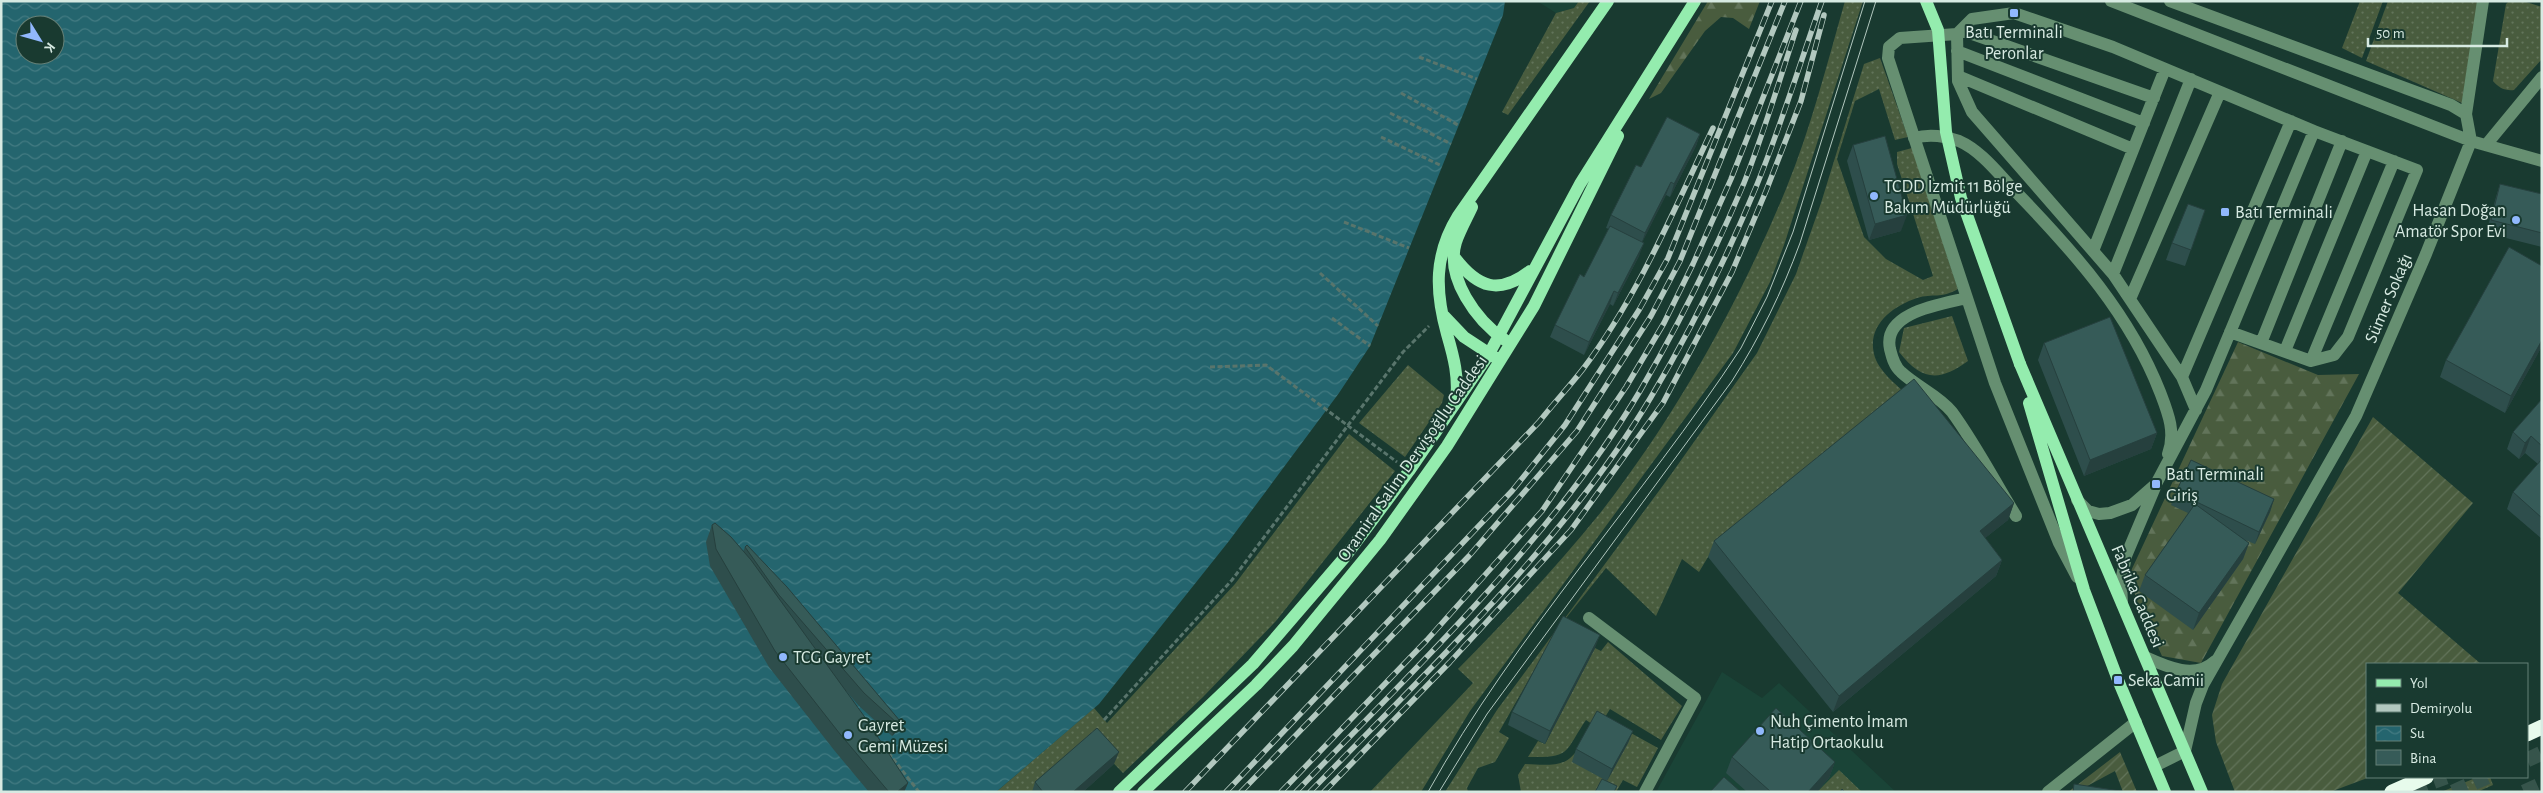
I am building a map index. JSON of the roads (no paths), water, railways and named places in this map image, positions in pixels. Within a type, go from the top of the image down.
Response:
[{"type":"highway","points":[[2528,734],[2542,728]]},
{"type":"highway","points":[[2392,792],[2424,778]]},
{"type":"main road","points":[[1456,404],[1458,383],[1444,316],[1438,272],[1442,250],[1449,232],[1608,1]]},
{"type":"main road","points":[[1638,93],[1695,1]]},
{"type":"main road","points":[[1926,1],[1938,30],[1946,132],[1961,198],[2020,364],[2034,422],[2084,590],[2165,792]]},
{"type":"main road","name":"Oramiral Salim Dervişoğllu Caddesi","points":[[1119,792],[1214,703],[1283,630],[1345,557],[1456,404],[1489,354],[1585,177],[1638,93]]},
{"type":"main road","name":"Oramiral Salim Dervişoğllu Caddesi","points":[[1143,792],[1256,685],[1321,613],[1380,540],[1446,446],[1512,344],[1534,306],[1585,206],[1638,93]]},
{"type":"main road","points":[[1484,181],[1456,242],[1454,257],[1462,290],[1486,324],[1499,336],[1512,344]]},
{"type":"main road","points":[[1454,257],[1476,280],[1492,286],[1507,285],[1518,281],[1534,268]]},
{"type":"main road","points":[[1444,316],[1464,336],[1501,361]]},
{"type":"main road","name":"Fabrika Caddesi","points":[[2020,364],[2202,792]]},
{"type":"street","points":[[2112,1],[2471,141],[2542,162]]},
{"type":"street","points":[[2170,1],[2451,105],[2466,114]]},
{"type":"street","points":[[2471,141],[2466,114],[2483,1]]},
{"type":"street","points":[[2196,410],[2182,376],[2113,274],[1972,112],[1958,76],[1957,51],[1959,32],[1972,19],[2014,13],[2114,47],[2314,131],[2417,170],[2348,337],[2334,355],[2311,360],[2230,332]]},
{"type":"street","points":[[2084,590],[2059,543],[2003,401],[1888,58],[1889,47],[1900,38],[1959,32],[2154,98]]},
{"type":"street","points":[[1957,51],[2144,123]]},
{"type":"street","points":[[2093,251],[2165,68]]},
{"type":"street","points":[[1958,76],[2133,149]]},
{"type":"street","points":[[2486,145],[2542,77]]},
{"type":"street","points":[[2113,274],[2191,79]]},
{"type":"street","points":[[2130,299],[2220,92]]},
{"type":"street","points":[[2182,376],[2291,121]]},
{"type":"street","points":[[2076,498],[2088,511],[2100,514],[2110,513],[2132,505],[2156,484],[2196,410],[2314,131]]},
{"type":"street","points":[[1914,138],[1925,135],[1958,141],[1978,154],[2038,215],[2110,299],[2126,322],[2154,375],[2168,412],[2172,429],[2170,447],[2126,556],[2122,582],[2122,603]]},
{"type":"street","points":[[2261,343],[2342,141]]},
{"type":"street","name":"Sümer Sokağı","points":[[2185,751],[2196,703],[2217,659],[2356,416],[2426,254],[2471,141]]},
{"type":"street","points":[[2285,351],[2368,151]]},
{"type":"street","points":[[2311,360],[2394,161]]},
{"type":"street","points":[[1967,298],[1921,310],[1904,318],[1891,330],[1889,343],[1892,358],[1899,371],[1933,394],[1951,411],[2016,516]]},
{"type":"street","points":[[1589,618],[1696,698],[1645,792]]},
{"type":"street","points":[[2145,657],[2175,669],[2197,671],[2207,668],[2217,659]]},
{"type":"street","points":[[2048,792],[2136,722]]},
{"type":"street","points":[[2155,766],[2185,751]]},
{"type":"water","points":[[1,1],[1505,1],[1503,15],[1370,346],[1339,393],[1229,541],[1099,704],[996,792],[1,792]]},
{"type":"tunnel","points":[[2528,760],[2542,753]]},
{"type":"tunnel","points":[[2412,789],[2443,778]]},
{"type":"tunnel","points":[[2453,792],[2485,778]]},
{"type":"tunnel","points":[[2524,792],[2542,784]]},
{"type":"tram line","points":[[1428,792],[1463,733],[1500,677],[1663,459],[1741,348],[1767,297],[1793,232],[1865,1]]},
{"type":"tram line","points":[[1439,792],[1487,714],[1732,381],[1752,348],[1778,297],[1800,243],[1876,1]]},
{"type":"railway","points":[[1226,792],[1512,491],[1565,425],[1639,310],[1668,258],[1772,1]]},
{"type":"railway","points":[[1241,792],[1469,556],[1577,431],[1651,316],[1680,261],[1785,1]]},
{"type":"railway","points":[[1281,792],[1427,640],[1542,511],[1626,387],[1664,323],[1693,264],[1731,179],[1801,1]]},
{"type":"railway","points":[[1310,792],[1447,652],[1536,554],[1578,503],[1616,451],[1651,397],[1680,346],[1733,241],[1774,141],[1822,1]]},
{"type":"railway","points":[[1324,792],[1450,662],[1571,530],[1663,403],[1732,272],[1766,191],[1801,101],[1824,15]]},
{"type":"railway","points":[[1296,792],[1480,600],[1566,499],[1605,446],[1654,366],[1721,236],[1744,183],[1765,126],[1796,30]]},
{"type":"railway","points":[[1185,792],[1539,422],[1583,369],[1603,341],[1638,282],[1713,128]]},
{"type":"place","name":"Batı Terminali Peronlar","points":[[2014,13]]},
{"type":"place","name":"TCDD İzmit 11 Bölge Bakım Müdürlüğü","points":[[1874,196]]},
{"type":"place","name":"Batı Terminali","points":[[2225,212]]},
{"type":"place","name":"Hasan Doğan Amatör Spor Evi","points":[[2516,220]]},
{"type":"place","name":"Batı Terminali Giriş","points":[[2156,484]]},
{"type":"place","name":"TCG Gayret","points":[[783,657]]},
{"type":"place","name":"Seka Camii","points":[[2118,680]]},
{"type":"place","name":"Nuh Çimento İmam Hatip Ortaokulu","points":[[1760,731]]},
{"type":"place","name":"Gayret Gemi Müzesi","points":[[848,735]]}]
